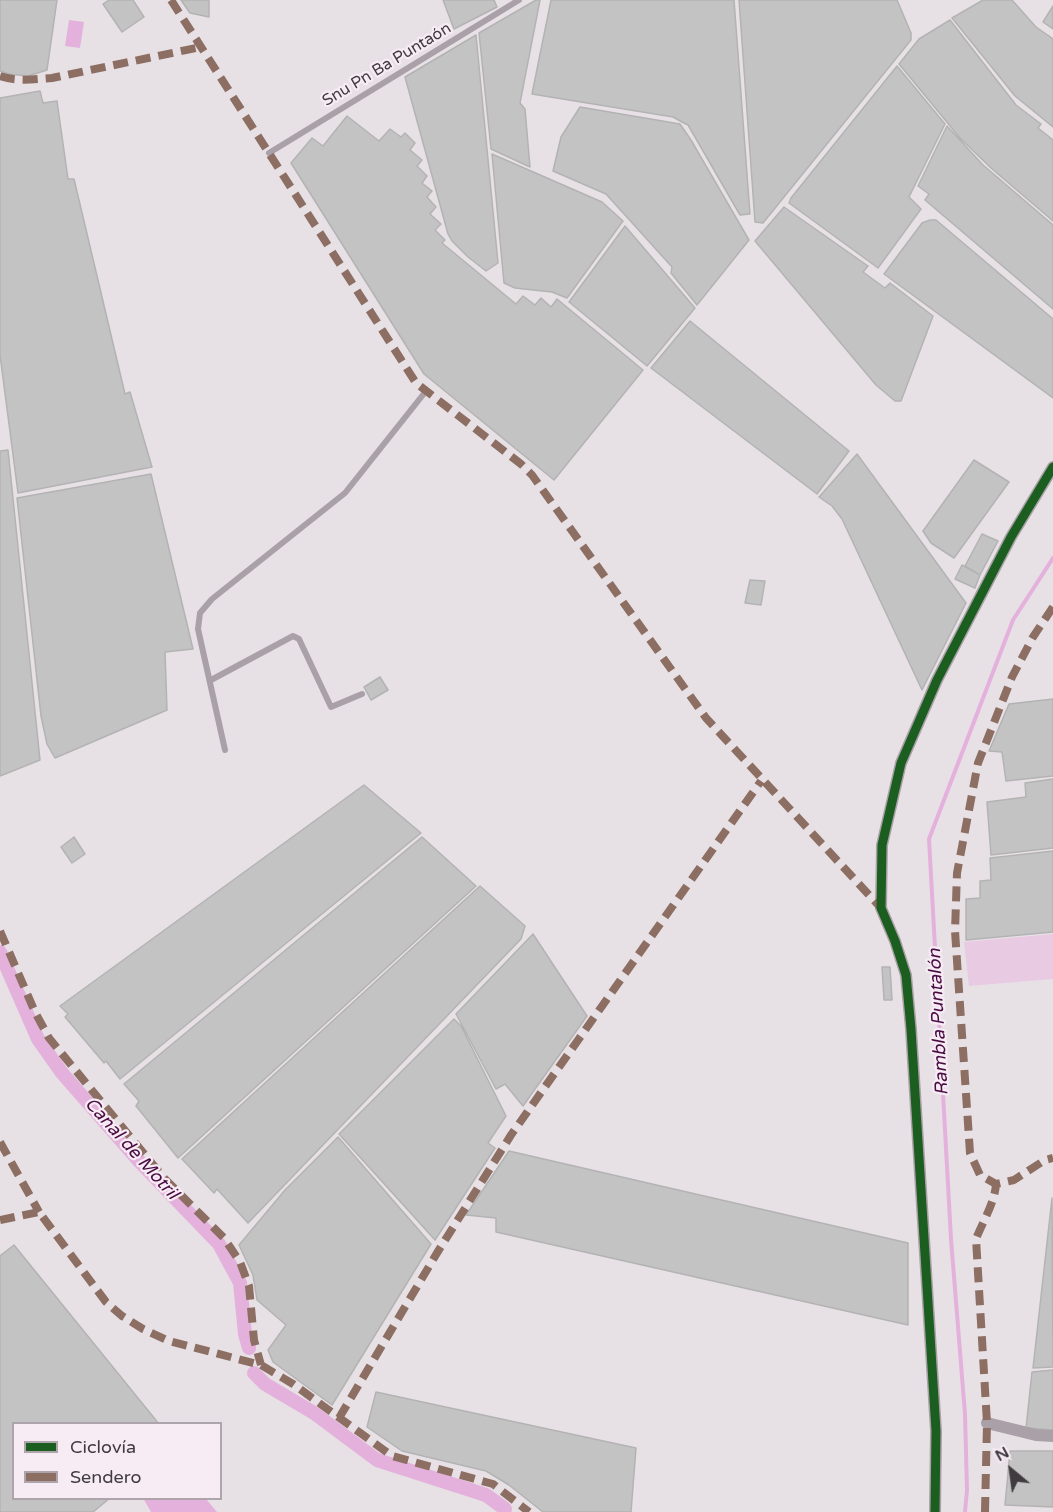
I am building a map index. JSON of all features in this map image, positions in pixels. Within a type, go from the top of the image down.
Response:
[{"type":"street","points":[[935,1512],[936,1431],[911,1029],[906,975],[881,908],[882,845],[901,763],[937,680],[1011,537],[1053,467]]},
{"type":"street","points":[[987,1423],[1036,1435],[1053,1436]]},
{"type":"lane","name":"Snu Pn Ba Puntaón","points":[[269,153],[519,0]]},
{"type":"lane","points":[[225,750],[198,629],[200,613],[212,599],[345,493],[426,392]]},
{"type":"lane","points":[[211,680],[293,636],[299,639],[331,707],[362,694]]},
{"type":"shaded area","points":[[69,20],[84,22],[80,48],[65,46]]},
{"type":"shaded area","points":[[1053,934],[1053,979],[969,986],[964,942]]},
{"type":"shaded area","points":[[144,1500],[207,1500],[217,1512],[151,1512]]},
{"type":"building","points":[[0,0],[57,0],[47,70],[28,76],[0,71]]},
{"type":"building","points":[[109,0],[133,0],[144,17],[122,32],[103,4]]},
{"type":"building","points":[[181,0],[209,0],[209,17],[190,13]]},
{"type":"building","points":[[443,0],[494,0],[497,7],[454,29]]},
{"type":"building","points":[[536,0],[540,0],[520,103],[525,109],[530,167],[491,149],[479,33]]},
{"type":"building","points":[[551,0],[734,0],[750,214],[740,215],[688,125],[673,117],[532,94]]},
{"type":"building","points":[[739,0],[897,0],[911,33],[911,40],[763,223],[755,222]]},
{"type":"building","points":[[983,0],[1012,0],[1036,27],[1053,39],[1053,127],[1015,96],[952,18]]},
{"type":"building","points":[[1053,6],[1053,29],[1043,22]]},
{"type":"building","points":[[950,20],[1016,105],[1041,124],[1038,128],[1053,140],[1053,221],[960,138],[899,64],[919,39]]},
{"type":"building","points":[[476,35],[498,263],[486,271],[468,257],[448,234],[405,77]]},
{"type":"building","points":[[897,66],[945,124],[909,197],[921,209],[878,268],[789,203]]},
{"type":"building","points":[[40,91],[43,103],[57,101],[68,179],[74,179],[125,394],[130,392],[152,467],[18,493],[0,355],[0,98]]},
{"type":"building","points":[[580,107],[680,124],[691,140],[749,240],[697,305],[671,273],[672,267],[606,194],[553,171],[561,137]]},
{"type":"building","points":[[347,116],[379,141],[390,129],[401,137],[405,133],[415,143],[410,150],[422,160],[417,166],[427,176],[422,183],[432,191],[427,197],[436,207],[430,214],[441,224],[435,230],[445,240],[442,243],[516,304],[523,296],[535,305],[541,298],[551,307],[557,299],[643,370],[554,480],[424,374],[291,163],[312,138],[323,146]]},
{"type":"building","points":[[947,126],[983,165],[1053,225],[1053,309],[925,200],[929,194],[918,186]]},
{"type":"building","points":[[492,154],[602,202],[623,221],[567,298],[552,292],[515,288],[504,283]]},
{"type":"building","points":[[784,207],[868,266],[863,272],[885,288],[890,283],[933,316],[901,401],[895,401],[876,385],[755,241]]},
{"type":"building","points":[[936,220],[1053,319],[1053,398],[884,274],[922,223]]},
{"type":"building","points":[[625,226],[695,308],[647,366],[569,302]]},
{"type":"building","points":[[690,321],[849,451],[817,494],[651,368]]},
{"type":"building","points":[[8,450],[40,760],[0,776],[0,451]]},
{"type":"building","points":[[857,454],[966,603],[922,690],[842,519],[832,506],[819,497]]},
{"type":"building","points":[[974,460],[1009,482],[954,558],[931,543],[923,531]]},
{"type":"building","points":[[151,474],[193,649],[165,652],[167,710],[55,758],[47,744],[41,716],[17,498]]},
{"type":"building","points":[[982,534],[998,541],[980,575],[965,566]]},
{"type":"building","points":[[962,565],[980,575],[975,588],[955,579]]},
{"type":"building","points":[[750,580],[765,581],[761,605],[745,603]]},
{"type":"building","points":[[380,677],[388,690],[371,700],[364,687]]},
{"type":"building","points":[[1053,699],[1053,776],[1006,781],[1002,752],[989,751],[1009,704]]},
{"type":"building","points":[[1053,779],[1053,848],[991,855],[987,802],[1026,797],[1025,783]]},
{"type":"building","points":[[364,785],[421,833],[120,1079],[65,1017],[68,1014],[60,1006]]},
{"type":"building","points":[[74,837],[85,854],[72,863],[61,847]]},
{"type":"building","points":[[422,837],[476,886],[178,1158],[136,1106],[139,1101],[124,1084]]},
{"type":"building","points":[[1053,851],[1053,932],[966,940],[966,899],[980,898],[980,881],[991,880],[990,858]]},
{"type":"building","points":[[480,886],[525,926],[521,939],[248,1223],[217,1189],[214,1193],[182,1159]]},
{"type":"building","points":[[533,934],[587,1016],[523,1106],[505,1084],[496,1089],[456,1014]]},
{"type":"building","points":[[882,967],[890,967],[892,1000],[884,1000]]},
{"type":"building","points":[[454,1019],[461,1026],[506,1116],[488,1143],[495,1148],[435,1240],[339,1134]]},
{"type":"building","points":[[338,1137],[431,1244],[332,1405],[273,1362],[268,1350],[286,1325],[257,1300],[253,1275],[239,1245],[285,1190]]},
{"type":"building","points":[[509,1151],[908,1243],[908,1325],[496,1232],[496,1218],[466,1215]]},
{"type":"building","points":[[1052,1198],[1053,1367],[1033,1368]]},
{"type":"building","points":[[14,1245],[157,1422],[12,1422],[12,1500],[108,1500],[93,1512],[0,1512],[0,1256]]},
{"type":"building","points":[[1053,1370],[1053,1430],[1026,1428],[1032,1372]]},
{"type":"building","points":[[376,1392],[636,1448],[631,1512],[543,1512],[509,1485],[486,1471],[402,1451],[367,1427]]},
{"type":"building","points":[[1010,1451],[1053,1451],[1053,1507],[1005,1505]]},
{"type":"waterway","name":"Rambla Puntalón","points":[[965,1512],[967,1490],[965,1414],[951,1239],[929,839],[1013,620],[1053,558]]},
{"type":"waterway","name":"Canal de Motril","points":[[0,952],[38,1039],[62,1073],[139,1161],[219,1244],[240,1283],[245,1334],[249,1348]]},
{"type":"waterway","name":"Canal de Motril","points":[[254,1373],[265,1384],[314,1413],[377,1460],[486,1495],[505,1509]]},
{"type":"marked path","points":[[171,0],[416,383],[532,475],[706,718],[881,908]]},
{"type":"marked path","points":[[0,76],[19,80],[52,78],[201,47]]},
{"type":"marked path","points":[[1053,607],[1033,637],[1012,677],[978,763],[957,873],[955,931],[970,1153],[980,1175],[996,1184],[1014,1180],[1045,1160],[1053,1158]]},
{"type":"marked path","points":[[339,1418],[437,1253],[511,1135],[761,781]]},
{"type":"marked path","points":[[0,931],[35,1012],[49,1038],[164,1178],[224,1238],[240,1262],[249,1286],[254,1340],[261,1365]]},
{"type":"marked path","points":[[0,1142],[39,1212]]},
{"type":"marked path","points":[[985,1512],[987,1423],[976,1239],[991,1205],[996,1184]]},
{"type":"marked path","points":[[0,1220],[39,1212],[106,1302],[122,1316],[143,1329],[169,1341],[261,1365],[293,1384],[392,1456],[493,1484],[529,1512]]},
{"type":"cycle path","points":[[935,1512],[936,1431],[911,1029],[906,975],[881,908],[882,845],[901,763],[937,680],[1011,537],[1053,467]]}]
